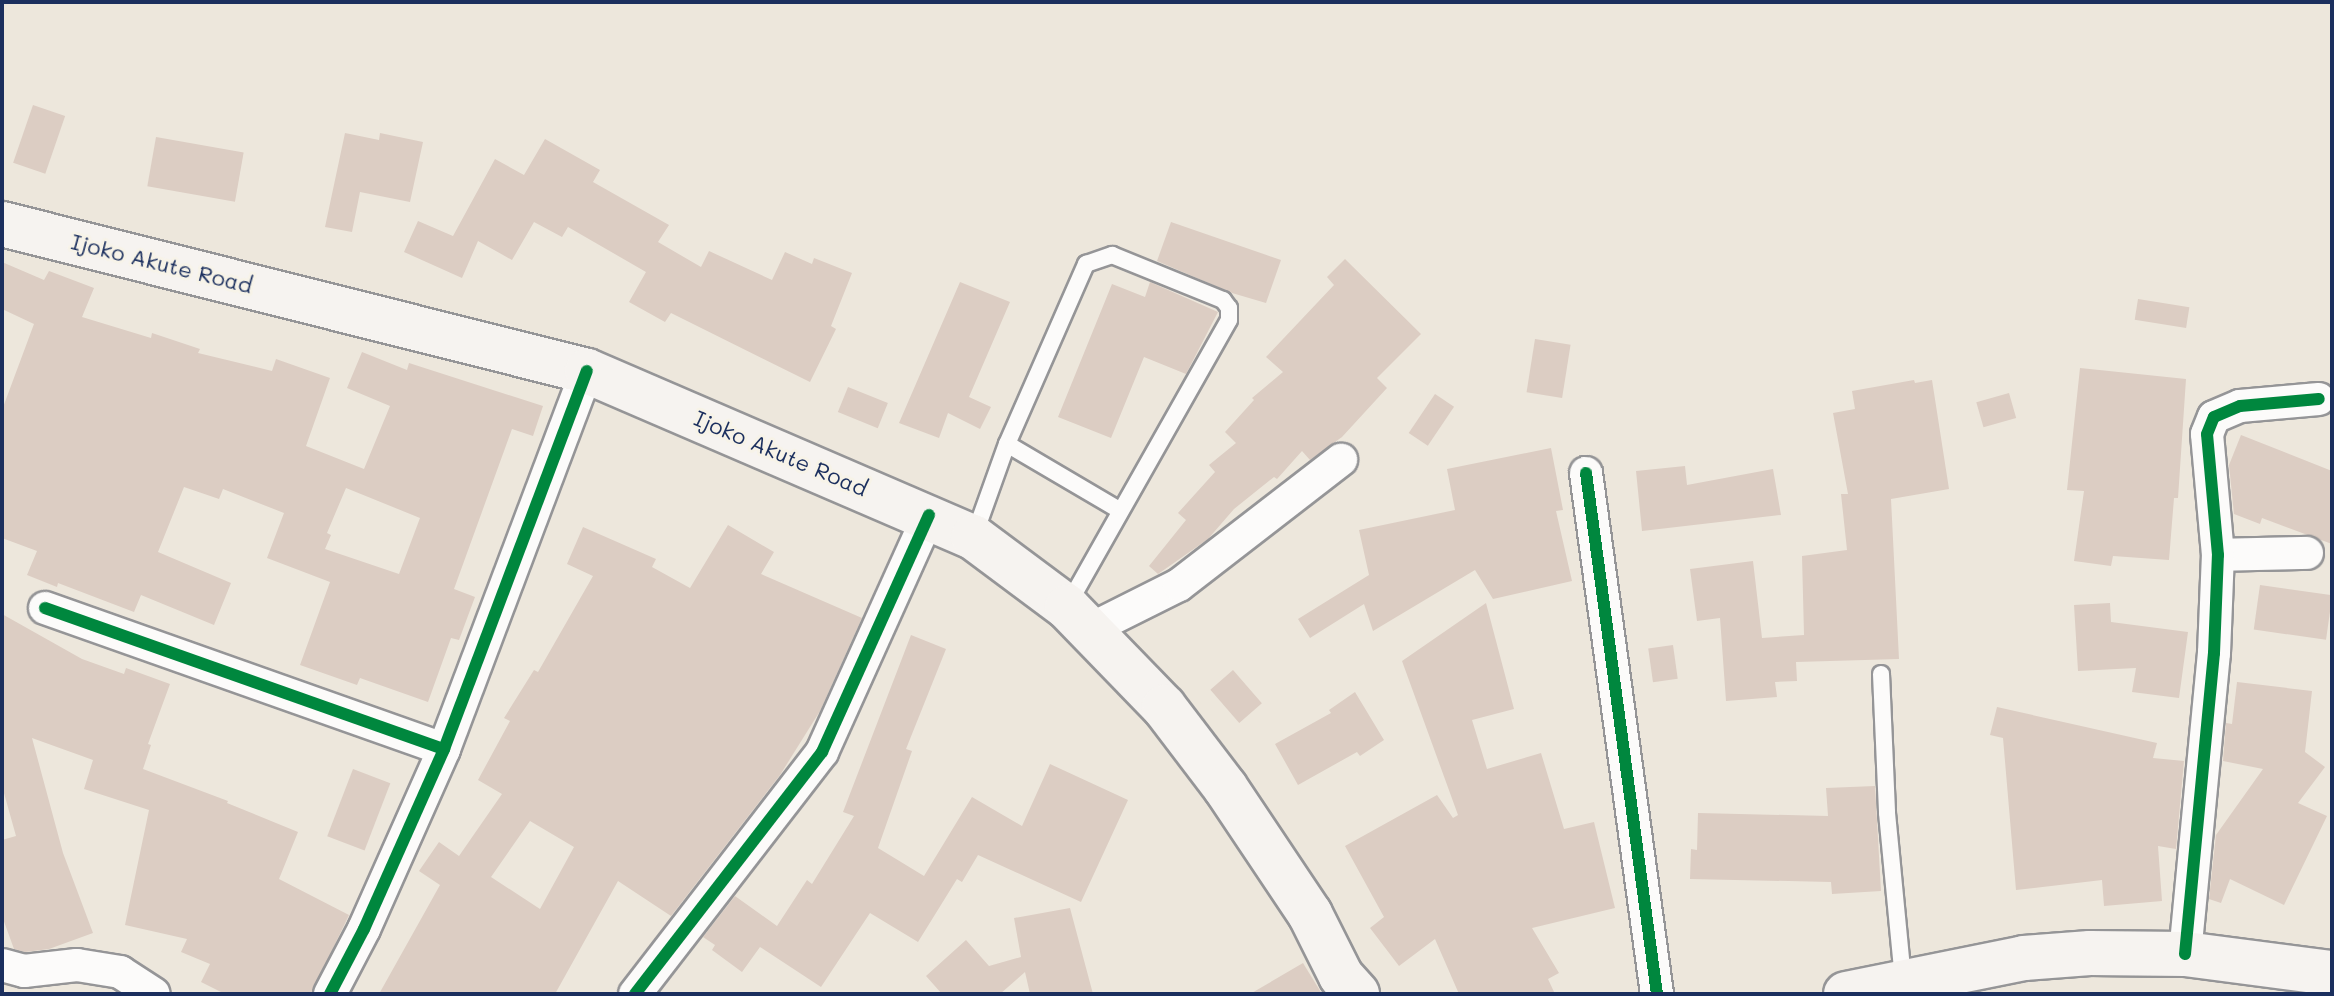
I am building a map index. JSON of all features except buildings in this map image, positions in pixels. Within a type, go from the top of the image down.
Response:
[{"type":"main road","name":"Ijoko Akute Road","points":[[2,224],[587,371],[929,515],[973,537],[1079,618],[1164,707],[1225,787],[1310,914],[1341,976],[1357,994]]},
{"type":"main road","points":[[1855,992],[2024,958],[2090,953],[2185,954],[2332,973]]},
{"type":"street","points":[[330,994],[364,929],[444,749],[587,371]]},
{"type":"street","points":[[2185,954],[2214,653],[2218,555],[2207,434],[2214,417],[2240,406],[2319,399]]},
{"type":"street","points":[[1079,618],[1179,585],[1341,460]]},
{"type":"street","points":[[1586,473],[1657,994]]},
{"type":"street","points":[[635,994],[776,816],[822,752],[929,515]]},
{"type":"street","points":[[2218,555],[2307,553]]},
{"type":"street","points":[[45,608],[444,749]]},
{"type":"street","points":[[2,965],[24,971],[77,965],[120,972],[154,994]]},
{"type":"lane","points":[[973,537],[1007,444],[1086,264],[1112,255],[1223,300],[1229,308],[1229,320],[1119,510],[1079,618]]},
{"type":"lane","points":[[1007,444],[1119,510]]},
{"type":"lane","points":[[1881,674],[1887,813],[1903,981]]},
{"type":"cycle path","points":[[330,994],[364,929],[444,749],[587,371]]},
{"type":"cycle path","points":[[2185,954],[2214,653],[2218,555],[2207,434],[2214,417],[2240,406],[2319,399]]},
{"type":"cycle path","points":[[1586,473],[1657,994]]},
{"type":"cycle path","points":[[635,994],[822,752],[929,515]]},
{"type":"cycle path","points":[[45,608],[444,749]]}]
